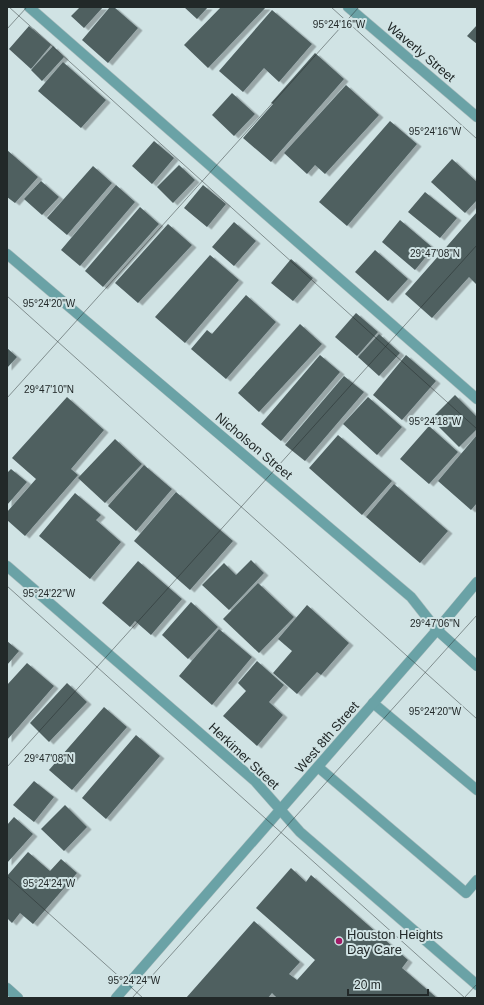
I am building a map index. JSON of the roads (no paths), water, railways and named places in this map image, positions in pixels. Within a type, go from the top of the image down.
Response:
[{"type":"street","points":[[29,7],[477,399]]},
{"type":"street","name":"Waverly Street","points":[[348,7],[477,117]]},
{"type":"street","name":"Nicholson Street","points":[[7,254],[411,597],[437,630],[477,666]]},
{"type":"street","name":"Herkimer Street","points":[[7,566],[255,781],[300,832],[477,985]]},
{"type":"street","name":"West 8th Street","points":[[116,998],[281,810],[477,582]]},
{"type":"street","points":[[373,703],[477,790]]},
{"type":"street","points":[[318,767],[466,893],[477,880]]},
{"type":"street","points":[[7,988],[18,998]]},
{"type":"place","name":"Houston Heights Day Care","points":[[339,941]]}]
